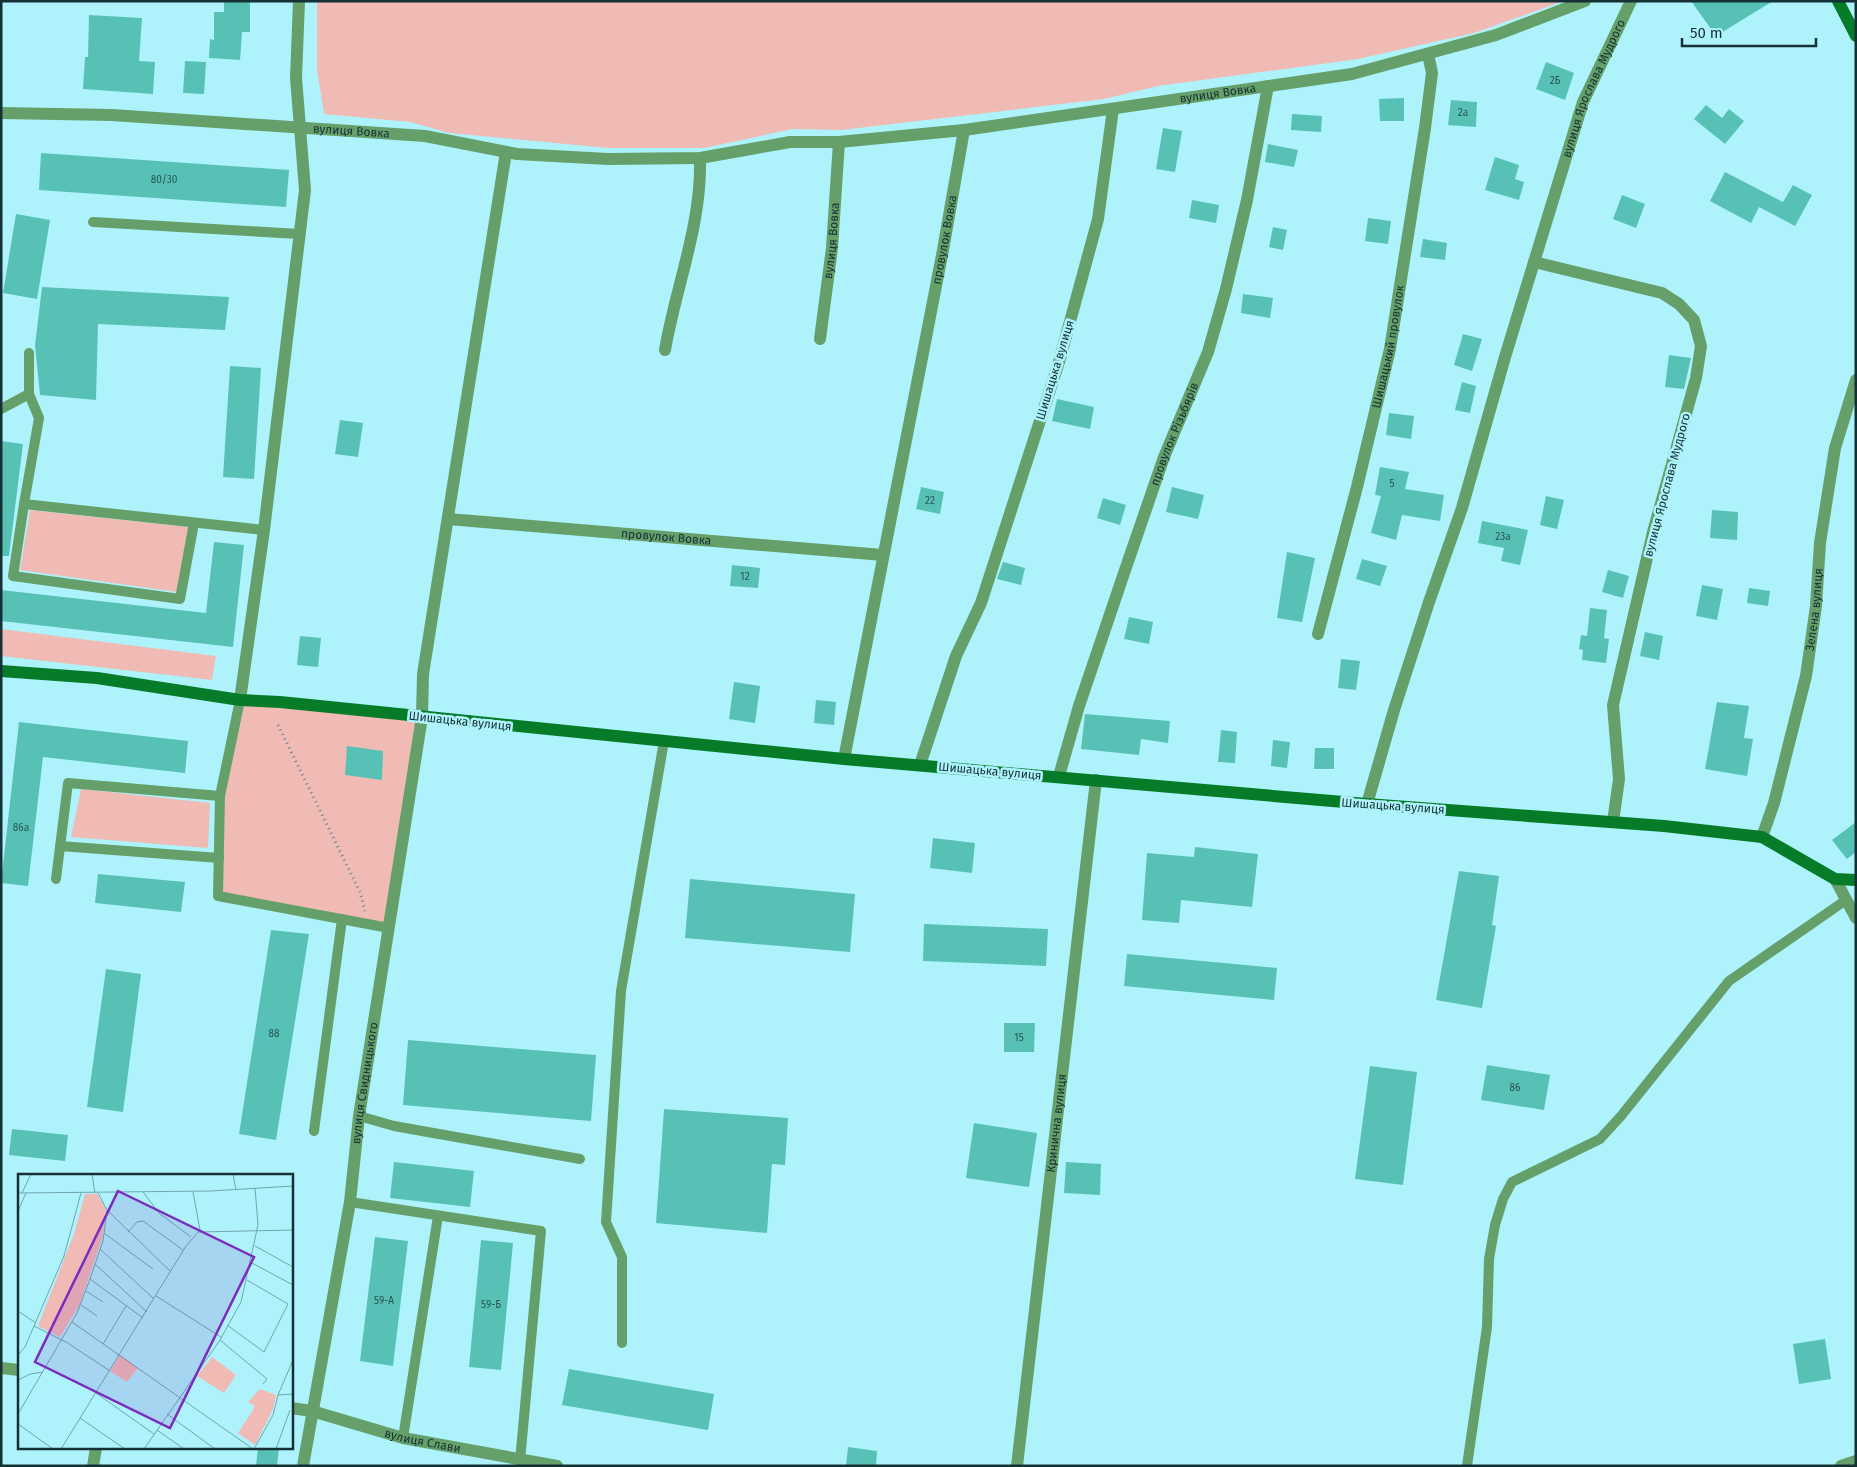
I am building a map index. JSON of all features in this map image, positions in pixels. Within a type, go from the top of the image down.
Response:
[{"type":"street","points":[[240,700],[264,530],[299,234],[306,190],[296,78],[299,1]]},
{"type":"street","name":"вулиця Вовка","points":[[1,113],[112,116],[300,126],[425,136],[506,152],[608,159],[700,158],[790,142],[839,142],[964,130],[1352,74],[1496,35],[1585,1]]},
{"type":"street","name":"вулиця Ярослава Мудрого","points":[[1368,804],[1396,701],[1462,508],[1582,102],[1631,1]]},
{"type":"street","points":[[1838,1],[1856,36]]},
{"type":"street","name":"Шишацький провулок","points":[[1318,634],[1357,487],[1390,349],[1432,73],[1428,54]]},
{"type":"street","name":"провулок Різьбярів","points":[[1060,776],[1079,706],[1135,540],[1164,457],[1208,352],[1226,289],[1247,200],[1268,86]]},
{"type":"street","name":"Шишацька вулиця","points":[[920,765],[956,656],[981,603],[1059,362],[1098,219],[1113,109]]},
{"type":"street","name":"провулок Вовка","points":[[844,759],[944,250],[964,130]]},
{"type":"street","name":"вулиця Вовка","points":[[820,339],[832,248],[839,142]]},
{"type":"street","name":"вулиця Свидницького","points":[[303,1466],[350,1202],[359,1116],[422,717],[423,674],[506,152]]},
{"type":"street","points":[[665,350],[689,249],[701,183],[700,158]]},
{"type":"street","name":"вулиця Ярослава Мудрого","points":[[1534,262],[1662,293],[1679,304],[1694,320],[1701,346],[1696,378],[1653,532],[1613,705],[1619,779],[1613,822]]},
{"type":"street","name":"Зелена вулиця","points":[[1762,837],[1774,802],[1806,676],[1816,606],[1820,543],[1835,448],[1856,380]]},
{"type":"street","name":"провулок Вовка","points":[[448,519],[883,555]]},
{"type":"street","name":"Шишацька вулиця","points":[[1,671],[97,678],[240,700],[280,702],[844,759],[1060,776],[1368,804],[1613,822],[1762,837],[1835,878],[1856,880]]},
{"type":"street","name":"Кринична вулиця","points":[[1017,1466],[1096,780]]},
{"type":"street","points":[[1835,878],[1856,918]]},
{"type":"street","points":[[1,1368],[18,1370]]},
{"type":"street","name":"вулиця Слави","points":[[292,1408],[312,1411],[403,1438],[520,1461],[557,1466]]},
{"type":"street","points":[[93,1466],[96,1450]]},
{"type":"street","points":[[1841,1466],[1856,1461]]},
{"type":"lane","points":[[93,222],[299,234]]},
{"type":"lane","points":[[29,353],[29,394],[39,418],[13,576],[180,599],[194,523]]},
{"type":"lane","points":[[1,409],[29,394]]},
{"type":"lane","points":[[24,504],[264,530]]},
{"type":"lane","points":[[240,700],[220,796],[218,896],[389,928]]},
{"type":"lane","points":[[622,1343],[622,1258],[606,1222],[621,991],[664,741]]},
{"type":"lane","points":[[56,879],[68,783],[220,796]]},
{"type":"lane","points":[[60,846],[219,858]]},
{"type":"lane","points":[[1467,1466],[1487,1327],[1492,1242],[1503,1199],[1512,1182],[1600,1139],[1621,1116],[1729,981],[1846,900]]},
{"type":"lane","points":[[314,1131],[342,919]]},
{"type":"lane","points":[[359,1116],[394,1126],[580,1159]]},
{"type":"lane","points":[[350,1202],[541,1230],[520,1461]]},
{"type":"lane","points":[[403,1438],[438,1216]]},
{"type":"path","points":[[278,725],[360,892],[369,924]]},
{"type":"shaded area","points":[[317,1],[1564,1],[1474,33],[1358,59],[1158,86],[1104,99],[841,130],[793,129],[704,148],[608,148],[449,133],[410,122],[324,114],[317,69]]},
{"type":"shaded area","points":[[30,510],[189,527],[177,592],[20,570]]},
{"type":"shaded area","points":[[1,629],[216,656],[212,680],[1,656]]},
{"type":"shaded area","points":[[240,700],[422,717],[389,928],[218,896],[220,796]]},
{"type":"shaded area","points":[[81,789],[210,803],[208,848],[71,837]]},
{"type":"building","points":[[224,1],[250,1],[250,32],[242,32],[240,60],[209,58],[210,39],[214,40],[214,12],[224,12]]},
{"type":"building","points":[[1691,1],[1773,1],[1716,36]]},
{"type":"building","points":[[89,15],[142,18],[139,61],[155,62],[153,94],[83,89],[85,57],[88,57]]},
{"type":"building","points":[[185,61],[206,62],[204,94],[183,93]]},
{"type":"building","points":[[1546,62],[1574,73],[1565,100],[1536,89]]},
{"type":"building","points":[[1404,98],[1404,121],[1380,121],[1379,99]]},
{"type":"building","points":[[1451,100],[1477,102],[1476,127],[1448,125]]},
{"type":"building","points":[[1706,105],[1722,118],[1729,109],[1744,121],[1725,144],[1694,119]]},
{"type":"building","points":[[1292,114],[1322,116],[1321,132],[1291,130]]},
{"type":"building","points":[[1163,128],[1182,131],[1175,172],[1156,169]]},
{"type":"building","points":[[1268,144],[1298,150],[1294,167],[1265,162]]},
{"type":"building","points":[[41,153],[289,170],[286,207],[39,190]]},
{"type":"building","points":[[1495,157],[1519,165],[1515,179],[1524,182],[1519,200],[1485,190]]},
{"type":"building","points":[[1725,172],[1783,202],[1793,185],[1812,195],[1795,226],[1759,207],[1751,223],[1710,201]]},
{"type":"building","points":[[1622,195],[1645,204],[1636,228],[1613,219]]},
{"type":"building","points":[[1192,200],[1219,205],[1216,223],[1189,218]]},
{"type":"building","points":[[16,214],[50,220],[37,299],[3,293]]},
{"type":"building","points":[[1368,218],[1391,221],[1388,244],[1365,241]]},
{"type":"building","points":[[1273,227],[1287,230],[1283,250],[1269,247]]},
{"type":"building","points":[[1423,239],[1447,243],[1445,260],[1420,257]]},
{"type":"building","points":[[42,287],[229,297],[225,330],[98,324],[96,400],[40,395],[35,345]]},
{"type":"building","points":[[1243,294],[1273,298],[1270,318],[1241,313]]},
{"type":"building","points":[[1463,334],[1482,339],[1472,371],[1454,365]]},
{"type":"building","points":[[1669,355],[1691,358],[1684,389],[1665,387]]},
{"type":"building","points":[[230,366],[261,368],[254,479],[223,477]]},
{"type":"building","points":[[1462,382],[1476,386],[1470,413],[1455,410]]},
{"type":"building","points":[[1057,399],[1094,407],[1090,429],[1052,421]]},
{"type":"building","points":[[1389,413],[1414,416],[1411,439],[1386,435]]},
{"type":"building","points":[[340,420],[363,423],[358,457],[335,454]]},
{"type":"building","points":[[1,441],[23,444],[9,556],[1,556]]},
{"type":"building","points":[[1380,467],[1409,472],[1405,489],[1444,495],[1440,521],[1402,515],[1396,540],[1371,533],[1381,496],[1375,495]]},
{"type":"building","points":[[921,487],[944,492],[940,514],[916,509]]},
{"type":"building","points":[[1172,487],[1204,495],[1198,519],[1166,512]]},
{"type":"building","points":[[1546,496],[1564,500],[1557,529],[1540,525]]},
{"type":"building","points":[[1103,498],[1126,505],[1120,525],[1097,518]]},
{"type":"building","points":[[1712,510],[1738,512],[1737,540],[1710,538]]},
{"type":"building","points":[[1482,521],[1528,530],[1520,565],[1501,561],[1504,548],[1478,543]]},
{"type":"building","points":[[214,542],[244,545],[233,647],[1,621],[1,590],[206,613]]},
{"type":"building","points":[[1287,552],[1315,558],[1302,622],[1277,618]]},
{"type":"building","points":[[1362,559],[1387,566],[1380,586],[1356,579]]},
{"type":"building","points":[[1003,562],[1025,568],[1021,585],[997,579]]},
{"type":"building","points":[[732,565],[760,568],[758,588],[730,586]]},
{"type":"building","points":[[1608,570],[1629,576],[1623,598],[1602,592]]},
{"type":"building","points":[[1702,585],[1723,589],[1717,620],[1696,616]]},
{"type":"building","points":[[1749,588],[1770,591],[1768,606],[1747,603]]},
{"type":"building","points":[[1590,608],[1607,610],[1604,638],[1609,639],[1606,663],[1582,660],[1583,650],[1579,649],[1581,635],[1587,636]]},
{"type":"building","points":[[1129,617],[1153,622],[1149,644],[1124,639]]},
{"type":"building","points":[[1645,632],[1663,636],[1659,660],[1640,656]]},
{"type":"building","points":[[300,636],[321,638],[318,667],[297,665]]},
{"type":"building","points":[[1341,659],[1360,661],[1356,690],[1338,688]]},
{"type":"building","points":[[734,682],[760,686],[755,723],[729,719]]},
{"type":"building","points":[[816,700],[836,702],[834,725],[814,723]]},
{"type":"building","points":[[1717,702],[1749,706],[1744,738],[1753,739],[1747,776],[1705,769]]},
{"type":"building","points":[[1085,714],[1170,721],[1168,743],[1141,739],[1139,755],[1081,749]]},
{"type":"building","points":[[19,722],[188,741],[185,773],[43,757],[28,886],[1,883]]},
{"type":"building","points":[[1221,730],[1237,732],[1235,763],[1218,762]]},
{"type":"building","points":[[1273,740],[1290,742],[1287,768],[1271,766]]},
{"type":"building","points":[[347,746],[383,751],[382,780],[345,775]]},
{"type":"building","points":[[1315,748],[1334,748],[1334,769],[1314,769]]},
{"type":"building","points":[[1856,822],[1856,852],[1847,859],[1832,840]]},
{"type":"building","points":[[933,838],[975,843],[972,873],[930,868]]},
{"type":"building","points":[[1195,847],[1258,854],[1252,907],[1181,900],[1179,923],[1142,920],[1147,853],[1194,857]]},
{"type":"building","points":[[1459,871],[1499,876],[1492,925],[1496,926],[1482,1008],[1436,1000]]},
{"type":"building","points":[[98,874],[185,882],[181,912],[95,903]]},
{"type":"building","points":[[690,879],[855,894],[850,952],[685,938]]},
{"type":"building","points":[[924,924],[1048,929],[1046,966],[923,961]]},
{"type":"building","points":[[271,930],[309,934],[276,1140],[239,1134]]},
{"type":"building","points":[[1127,954],[1277,968],[1274,1000],[1124,986]]},
{"type":"building","points":[[106,969],[141,974],[123,1112],[87,1107]]},
{"type":"building","points":[[1004,1023],[1035,1023],[1034,1052],[1004,1052]]},
{"type":"building","points":[[408,1040],[596,1055],[591,1121],[403,1105]]},
{"type":"building","points":[[1487,1065],[1550,1075],[1544,1110],[1481,1100]]},
{"type":"building","points":[[1370,1066],[1417,1072],[1403,1185],[1355,1179]]},
{"type":"building","points":[[664,1109],[788,1118],[785,1165],[772,1164],[767,1233],[656,1223]]},
{"type":"building","points":[[974,1123],[1037,1133],[1029,1187],[966,1178]]},
{"type":"building","points":[[12,1129],[68,1135],[65,1161],[9,1155]]},
{"type":"building","points":[[394,1162],[474,1171],[470,1207],[390,1198]]},
{"type":"building","points":[[1066,1162],[1101,1164],[1100,1195],[1064,1193]]},
{"type":"building","points":[[375,1237],[408,1241],[393,1366],[360,1361]]},
{"type":"building","points":[[481,1240],[513,1243],[501,1370],[469,1367]]},
{"type":"building","points":[[1825,1339],[1831,1379],[1799,1384],[1793,1344]]},
{"type":"building","points":[[569,1369],[714,1394],[708,1430],[562,1405]]},
{"type":"building","points":[[848,1447],[877,1451],[876,1466],[846,1466]]},
{"type":"building","points":[[258,1450],[279,1450],[277,1466],[256,1466]]}]
